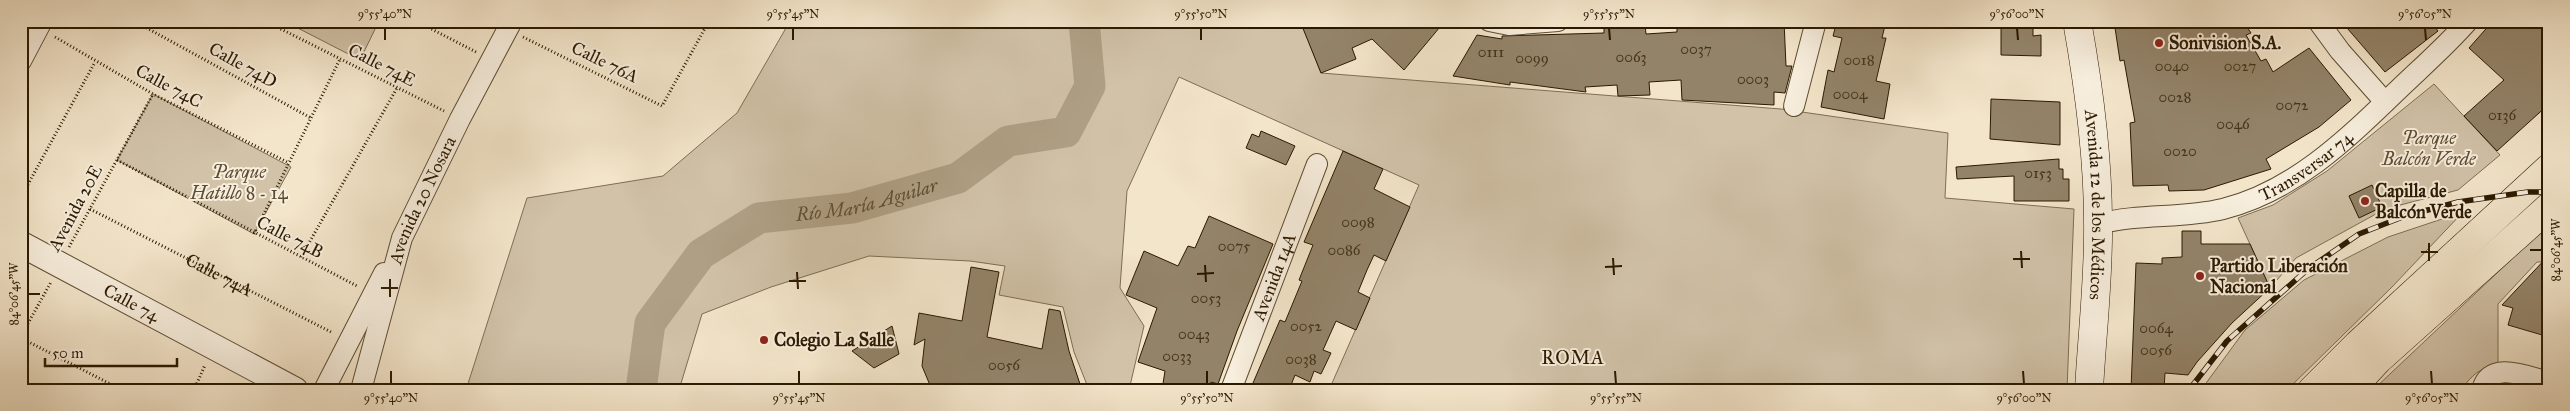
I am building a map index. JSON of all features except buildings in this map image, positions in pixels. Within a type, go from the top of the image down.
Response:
[{"type":"highway","points":[[2312,390],[2358,344],[2549,168]]},
{"type":"highway","points":[[2350,390],[2378,360],[2549,207]]},
{"type":"main road","name":"Avenida 12 de los Médicos","points":[[2077,21],[2089,85],[2095,144],[2098,224],[2089,390]]},
{"type":"street","points":[[1489,21],[1509,25],[1558,21]]},
{"type":"street","points":[[1794,106],[1816,21]]},
{"type":"street","points":[[2318,21],[2340,51],[2386,102]]},
{"type":"street","name":"Transversar 74","points":[[2098,224],[2113,220],[2190,215],[2248,202],[2286,183],[2335,149],[2386,102],[2468,21]]},
{"type":"street","points":[[21,61],[41,24]]},
{"type":"street","name":"Avenida 20 Nosara","points":[[361,390],[402,238],[460,119],[510,26]]},
{"type":"street","name":"Avenida 14A","points":[[1231,390],[1318,164]]},
{"type":"street","points":[[324,390],[402,238]]},
{"type":"street","name":"Calle 74","points":[[21,244],[295,390]]},
{"type":"street","points":[[2483,387],[2493,375],[2502,372],[2549,382]]},
{"type":"path","name":"Calle 74D","points":[[134,21],[311,118]]},
{"type":"path","name":"Calle 74E","points":[[265,21],[460,119]]},
{"type":"path","points":[[416,21],[492,61]]},
{"type":"path","points":[[688,21],[704,29],[708,21]]},
{"type":"path","name":"Calle 74C","points":[[41,24],[95,62],[152,94],[289,164]]},
{"type":"path","name":"Calle 76A","points":[[510,26],[662,106],[704,29]]},
{"type":"path","points":[[254,234],[340,59]]},
{"type":"path","points":[[21,197],[95,62]]},
{"type":"path","points":[[301,257],[397,88]]},
{"type":"path","name":"Avenida 20E","points":[[21,337],[152,94]]},
{"type":"path","name":"Calle 74B","points":[[117,160],[254,234],[373,294]]},
{"type":"path","name":"Calle 74A","points":[[90,209],[349,341]]},
{"type":"path","points":[[21,337],[122,390]]},
{"type":"path","points":[[194,390],[214,346]]},
{"type":"green space","points":[[284,21],[379,21],[360,60]]},
{"type":"green space","points":[[790,21],[1301,21],[1321,73],[1781,109],[1948,133],[1945,198],[2074,209],[2067,390],[1329,390],[1419,185],[1179,77],[1127,191],[1120,288],[1144,326],[1129,390],[1103,387],[1100,390],[1089,390],[1074,352],[1063,307],[999,295],[1005,266],[970,261],[869,256],[771,287],[702,314],[679,390],[466,390],[527,198],[663,176],[737,113]]},
{"type":"green space","name":"Parque Balcón Verde","points":[[2434,84],[2500,155],[2458,190],[2385,209],[2296,258],[2270,288],[2238,218],[2273,205],[2327,171]],"holes":[[[2372,186],[2359,217],[2349,196]]]},
{"type":"green space","name":"Parque Hatillo 8 - 14","points":[[153,94],[291,167],[254,234],[117,160]]},
{"type":"green space","points":[[2463,212],[2392,287],[2287,390],[2201,390],[2245,330],[2304,280],[2388,237]]},
{"type":"green space","points":[[2549,224],[2549,262],[2537,262],[2498,304],[2498,365],[2485,368],[2476,373],[2461,390],[2373,390]]},
{"type":"waterway","name":"Río María Aguilar","points":[[641,390],[650,323],[701,254],[759,218],[852,208],[958,178],[1008,141],[1066,132],[1090,86],[1084,21]]},
{"type":"railway","points":[[2189,390],[2227,341],[2308,269],[2359,234],[2405,216],[2458,202],[2528,192],[2549,192]]},
{"type":"place","name":"Sonivision S.A.","points":[[2159,43]]},
{"type":"place","name":"Capilla de Balcón Verde","points":[[2365,201]]},
{"type":"place","name":"Partido Liberación Nacional","points":[[2200,276]]},
{"type":"place","name":"Colegio La Salle","points":[[764,340]]},
{"type":"district","name":"ROMA","points":[[1573,357]]}]
